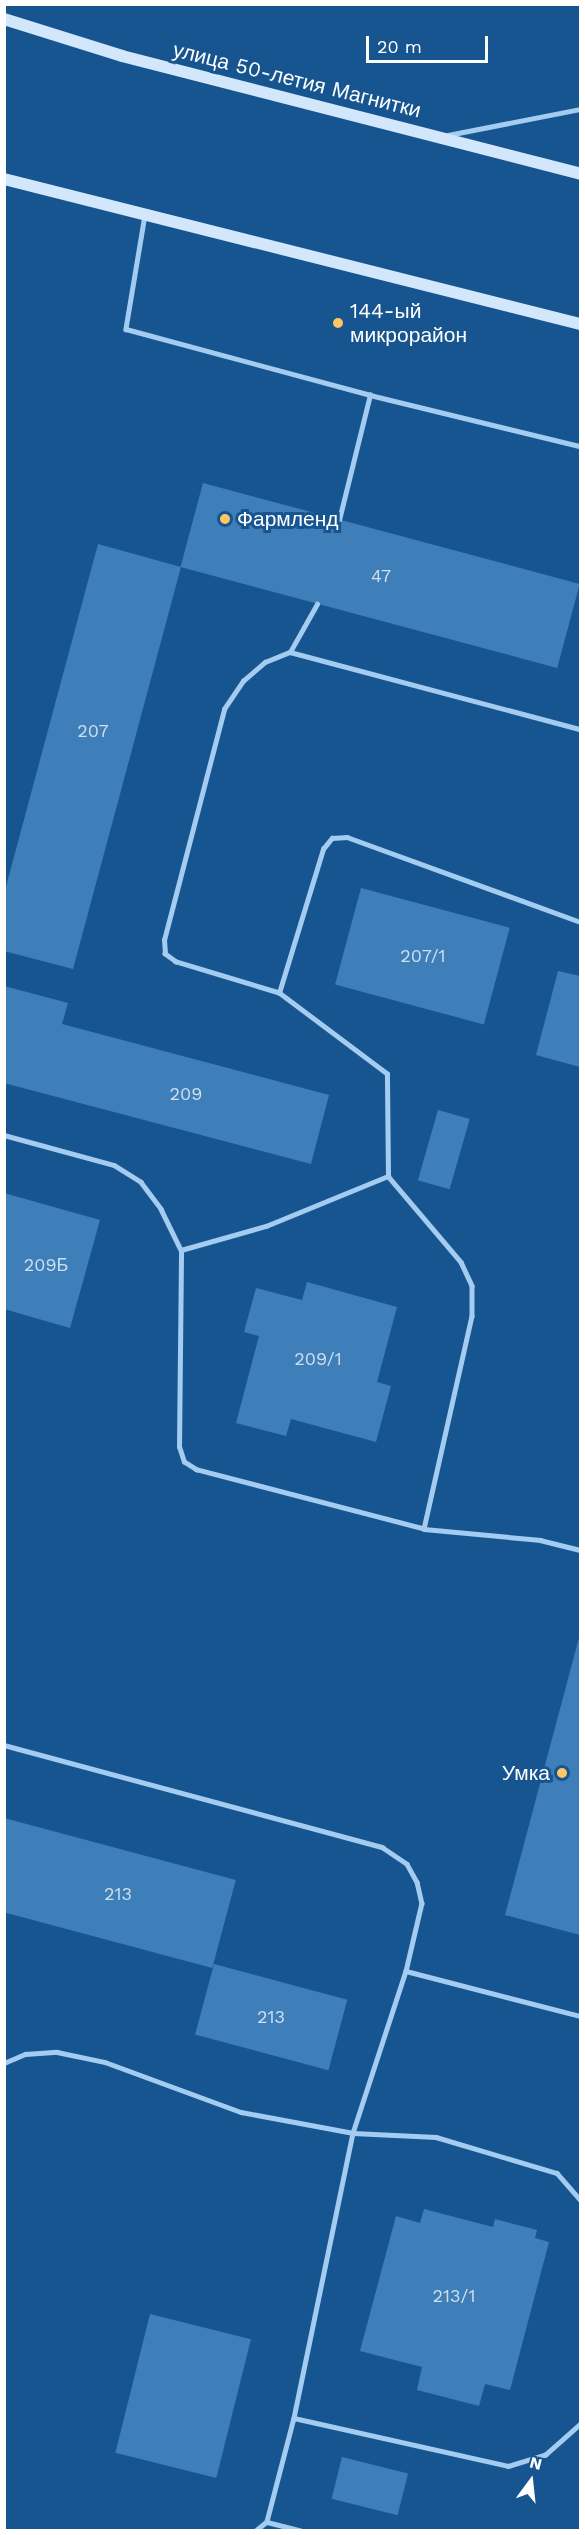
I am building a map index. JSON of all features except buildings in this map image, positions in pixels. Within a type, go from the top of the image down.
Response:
[{"type":"main road","name":"улица 50-летия Магнитки","points":[[4,19],[122,56],[580,174]]},
{"type":"main road","points":[[4,179],[146,212],[580,324]]},
{"type":"lane","points":[[440,137],[580,109]]},
{"type":"lane","points":[[146,212],[126,329],[370,395],[580,446]]},
{"type":"lane","points":[[339,519],[370,395]]},
{"type":"lane","points":[[290,652],[317,604]]},
{"type":"lane","points":[[424,1529],[472,1316],[472,1286],[461,1262],[388,1176],[387,1074],[279,993],[176,962],[163,947],[224,709],[243,681],[265,662],[290,652],[580,729]]},
{"type":"lane","points":[[279,993],[323,849],[332,838],[347,837],[580,922]]},
{"type":"lane","points":[[4,1135],[114,1165],[141,1182],[161,1209],[181,1250],[180,1447],[184,1462],[198,1470],[424,1529],[540,1540],[580,1550]]},
{"type":"lane","points":[[181,1250],[266,1226],[388,1176]]},
{"type":"lane","points":[[4,1745],[382,1847],[407,1864],[417,1882],[422,1903],[406,1971],[353,2133],[294,2418],[267,2522],[257,2530]]},
{"type":"lane","points":[[406,1971],[580,2016]]},
{"type":"lane","points":[[4,2063],[36,2053],[57,2052],[96,2060],[242,2112],[353,2133],[436,2137],[557,2173],[580,2199]]},
{"type":"lane","points":[[294,2418],[508,2466],[545,2455],[580,2424]]},
{"type":"lane","points":[[267,2522],[300,2530]]},
{"type":"place","name":"144-ый микрорайон","points":[[338,323]]},
{"type":"place","name":"Фармленд","points":[[225,519]]},
{"type":"place","name":"Умка","points":[[562,1773]]}]
